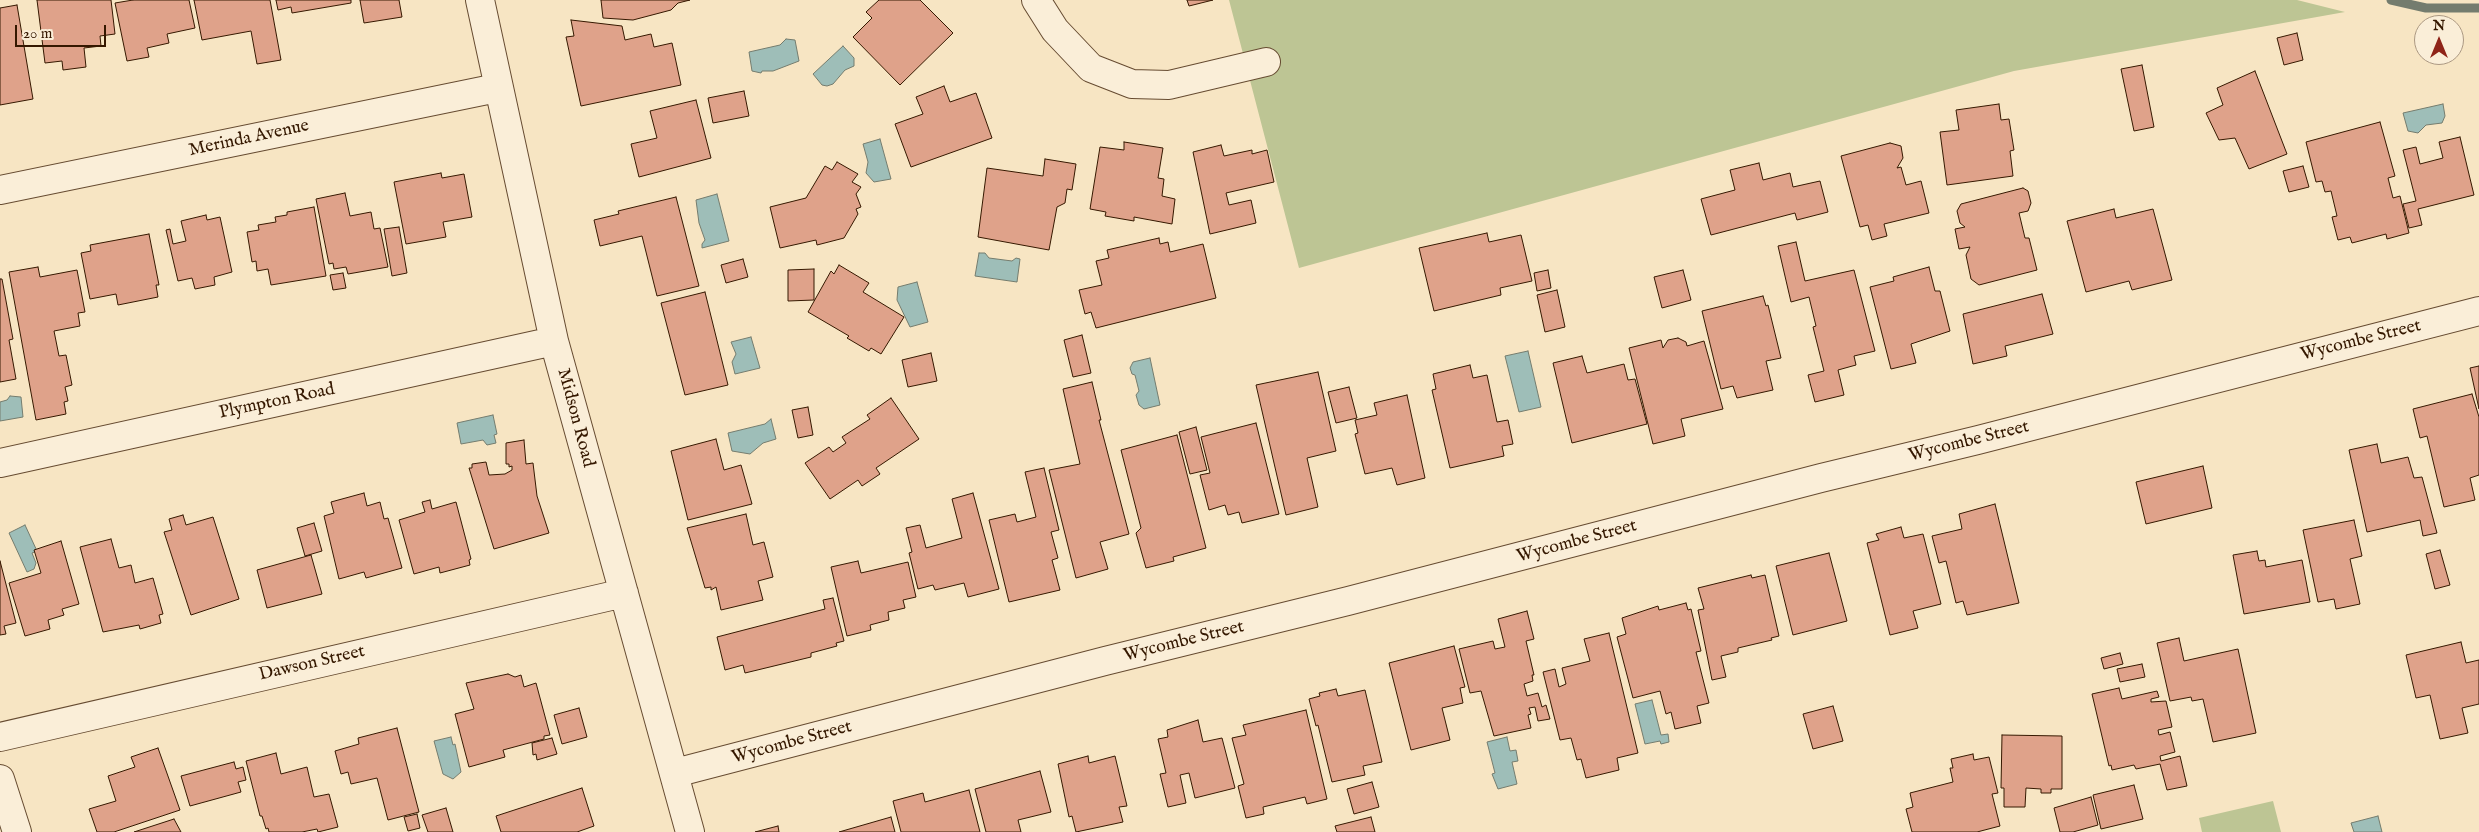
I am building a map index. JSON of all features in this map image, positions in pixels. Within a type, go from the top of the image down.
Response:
[{"type":"street","name":"Midson Road","points":[[480,0],[497,88],[554,341],[690,832]]},
{"type":"street","points":[[1036,0],[1054,30],[1091,68],[1132,84],[1169,85],[1266,62]]},
{"type":"street","name":"Merinda Avenue","points":[[0,190],[497,88]]},
{"type":"street","name":"Wycombe Street","points":[[674,773],[1105,661],[1357,599],[1821,478],[1978,440],[2479,311]]},
{"type":"street","name":"Plympton Road","points":[[0,463],[554,341]]},
{"type":"street","name":"Dawson Street","points":[[0,737],[624,593]]},
{"type":"street","points":[[0,780],[17,832]]},
{"type":"green space","points":[[1229,0],[2297,0],[2345,12],[2014,71],[1299,268]]},
{"type":"green space","points":[[2273,801],[2281,832],[2202,832],[2199,818]]},
{"type":"water","points":[[786,39],[795,40],[799,61],[773,71],[762,71],[761,73],[752,71],[749,52],[780,45]]},
{"type":"water","points":[[843,46],[854,58],[854,66],[845,70],[833,84],[822,85],[813,74]]},
{"type":"water","points":[[2443,104],[2445,116],[2442,123],[2426,125],[2418,133],[2408,131],[2403,113]]},
{"type":"water","points":[[880,139],[891,179],[874,182],[866,173],[868,162],[863,144]]},
{"type":"water","points":[[717,194],[729,241],[702,248],[705,240],[699,223],[696,200]]},
{"type":"water","points":[[979,253],[985,253],[989,258],[1012,261],[1016,258],[1020,259],[1017,282],[975,276]]},
{"type":"water","points":[[917,282],[928,322],[910,327],[897,300],[898,287]]},
{"type":"water","points":[[751,337],[760,368],[735,374],[732,362],[736,354],[731,342]]},
{"type":"water","points":[[1528,351],[1541,407],[1519,412],[1505,356]]},
{"type":"water","points":[[1150,358],[1160,405],[1144,409],[1139,405],[1136,395],[1139,391],[1135,375],[1132,374],[1130,368],[1133,362]]},
{"type":"water","points":[[10,396],[21,397],[23,417],[0,421],[0,402],[7,400]]},
{"type":"water","points":[[493,415],[497,434],[494,435],[496,443],[487,445],[483,440],[461,444],[457,423]]},
{"type":"water","points":[[771,419],[776,439],[763,443],[750,454],[732,451],[728,433],[765,424]]},
{"type":"water","points":[[25,525],[37,551],[32,553],[36,563],[34,569],[27,572],[9,533]]},
{"type":"water","points":[[1652,700],[1661,735],[1668,734],[1669,742],[1661,744],[1660,741],[1645,744],[1635,704]]},
{"type":"water","points":[[451,737],[453,745],[455,744],[461,772],[453,779],[443,774],[434,741]]},
{"type":"water","points":[[1507,737],[1510,751],[1516,750],[1518,761],[1512,762],[1517,784],[1498,789],[1492,774],[1495,773],[1487,742]]},
{"type":"water","points":[[2378,816],[2382,832],[2354,832],[2351,823]]},
{"type":"building","points":[[37,0],[111,0],[115,34],[100,36],[101,46],[84,48],[86,67],[63,70],[62,61],[45,63]]},
{"type":"building","points":[[133,0],[189,0],[195,28],[167,34],[169,43],[147,48],[149,57],[127,61],[115,3]]},
{"type":"building","points":[[194,0],[270,0],[281,60],[257,64],[251,31],[202,40]]},
{"type":"building","points":[[276,0],[351,0],[351,3],[292,13],[291,7],[278,10]]},
{"type":"building","points":[[360,0],[399,0],[402,17],[364,23]]},
{"type":"building","points":[[601,0],[690,0],[678,3],[671,10],[633,20],[603,18]]},
{"type":"building","points":[[879,0],[920,0],[953,33],[900,85],[853,37],[872,18],[866,12]]},
{"type":"building","points":[[1187,0],[1213,0],[1189,6]]},
{"type":"building","points":[[17,5],[33,99],[0,105],[0,8]]},
{"type":"building","points":[[571,20],[622,26],[625,40],[651,34],[654,47],[672,43],[681,85],[581,106],[566,37],[574,36]]},
{"type":"building","points":[[2297,33],[2303,60],[2284,65],[2277,38]]},
{"type":"building","points":[[2142,65],[2154,127],[2134,131],[2121,69]]},
{"type":"building","points":[[2255,71],[2287,154],[2249,169],[2235,138],[2219,140],[2206,113],[2223,105],[2217,88]]},
{"type":"building","points":[[944,86],[950,102],[976,93],[992,138],[911,167],[895,124],[923,114],[916,97]]},
{"type":"building","points":[[744,91],[749,116],[713,123],[708,98]]},
{"type":"building","points":[[696,100],[711,158],[639,177],[631,144],[657,138],[650,111]]},
{"type":"building","points":[[1999,104],[2001,120],[2009,119],[2014,150],[2010,151],[2013,176],[1947,185],[1940,132],[1959,130],[1956,110]]},
{"type":"building","points":[[2380,122],[2395,176],[2388,178],[2393,198],[2400,196],[2409,233],[2387,239],[2386,234],[2352,243],[2350,237],[2338,240],[2332,217],[2337,216],[2331,191],[2325,192],[2322,181],[2316,182],[2306,142]]},
{"type":"building","points":[[2460,137],[2474,195],[2418,209],[2422,225],[2409,228],[2403,204],[2416,201],[2403,150],[2416,147],[2420,164],[2443,158],[2439,142]]},
{"type":"building","points":[[1124,142],[1163,148],[1158,178],[1164,179],[1162,196],[1175,199],[1172,224],[1134,217],[1134,221],[1105,216],[1106,212],[1090,209],[1100,147],[1124,150]]},
{"type":"building","points":[[1890,143],[1901,146],[1903,158],[1897,168],[1901,167],[1906,185],[1921,181],[1929,213],[1884,224],[1887,236],[1872,240],[1868,225],[1860,227],[1841,156]]},
{"type":"building","points":[[1221,145],[1224,156],[1252,150],[1252,154],[1267,150],[1274,182],[1226,193],[1229,205],[1251,200],[1256,223],[1210,234],[1193,152]]},
{"type":"building","points":[[1045,159],[1076,164],[1072,190],[1067,189],[1065,203],[1057,207],[1049,250],[978,237],[987,168],[1043,176]]},
{"type":"building","points":[[837,162],[858,174],[852,182],[861,187],[856,194],[861,207],[856,209],[858,214],[844,238],[817,245],[816,240],[780,248],[770,207],[806,198],[825,166],[832,170]]},
{"type":"building","points":[[1759,163],[1763,180],[1790,173],[1793,187],[1820,181],[1828,212],[1797,220],[1795,213],[1711,235],[1701,199],[1735,190],[1730,170]]},
{"type":"building","points":[[2303,166],[2309,187],[2289,192],[2283,171]]},
{"type":"building","points":[[441,173],[442,178],[464,174],[472,217],[443,222],[446,237],[406,244],[394,182]]},
{"type":"building","points":[[2023,188],[2028,191],[2031,203],[2028,211],[2019,213],[2025,238],[2029,238],[2037,270],[1979,285],[1971,279],[1966,255],[1970,247],[1959,249],[1955,229],[1965,227],[1960,223],[1957,211],[1961,204]]},
{"type":"building","points":[[345,193],[350,216],[371,212],[374,229],[380,228],[388,267],[348,274],[346,267],[334,269],[333,263],[329,264],[316,199]]},
{"type":"building","points":[[676,197],[699,286],[657,296],[642,236],[600,246],[594,220],[619,214],[618,211]]},
{"type":"building","points":[[314,207],[326,276],[271,285],[268,269],[257,271],[256,261],[252,262],[247,232],[259,230],[258,225],[276,222],[275,217],[287,215],[287,212]]},
{"type":"building","points":[[2114,209],[2116,218],[2153,209],[2172,280],[2132,290],[2129,281],[2086,292],[2067,221]]},
{"type":"building","points":[[206,215],[207,220],[220,217],[232,272],[214,277],[215,285],[195,289],[192,278],[178,281],[166,230],[170,229],[173,244],[186,241],[181,221]]},
{"type":"building","points":[[399,227],[407,273],[392,276],[384,229]]},
{"type":"building","points":[[1487,233],[1489,242],[1521,235],[1532,281],[1500,288],[1501,295],[1434,311],[1419,248]]},
{"type":"building","points":[[149,234],[159,285],[156,285],[158,297],[118,305],[116,294],[90,299],[81,253],[91,251],[90,245]]},
{"type":"building","points":[[1159,238],[1160,244],[1168,242],[1170,252],[1203,244],[1216,298],[1096,328],[1091,312],[1085,314],[1079,290],[1102,285],[1096,261],[1109,258],[1107,250]]},
{"type":"building","points":[[1796,242],[1805,281],[1854,270],[1875,351],[1854,356],[1856,365],[1838,370],[1844,395],[1815,402],[1808,375],[1824,371],[1813,327],[1816,326],[1809,297],[1791,302],[1778,246]]},
{"type":"building","points":[[743,259],[748,277],[726,283],[721,265]]},
{"type":"building","points":[[839,265],[869,283],[863,292],[904,317],[881,354],[871,348],[869,351],[847,338],[849,336],[808,312],[831,271],[834,274]]},
{"type":"building","points":[[38,267],[40,277],[77,270],[85,312],[78,313],[80,326],[54,331],[59,356],[66,355],[72,385],[65,387],[68,401],[64,402],[66,414],[36,420],[9,272]]},
{"type":"building","points":[[1929,267],[1935,291],[1940,291],[1950,331],[1911,344],[1916,363],[1891,369],[1870,287],[1894,281],[1893,277]]},
{"type":"building","points":[[814,269],[814,300],[788,301],[788,270]]},
{"type":"building","points":[[1548,270],[1551,288],[1537,291],[1534,273]]},
{"type":"building","points":[[1683,270],[1691,300],[1662,308],[1654,277]]},
{"type":"building","points":[[343,273],[346,288],[333,290],[330,275]]},
{"type":"building","points":[[0,279],[2,279],[13,339],[9,340],[16,379],[0,382]]},
{"type":"building","points":[[1557,290],[1565,327],[1545,332],[1537,295]]},
{"type":"building","points":[[705,292],[728,385],[685,395],[661,303]]},
{"type":"building","points":[[2042,294],[2053,334],[2005,346],[2007,356],[1973,364],[1963,314]]},
{"type":"building","points":[[1763,296],[1766,306],[1768,305],[1781,358],[1766,361],[1773,390],[1737,398],[1733,386],[1721,389],[1702,311]]},
{"type":"building","points":[[1082,335],[1091,373],[1073,377],[1064,340]]},
{"type":"building","points":[[1678,338],[1686,342],[1687,346],[1704,341],[1723,409],[1681,419],[1685,436],[1653,444],[1629,348],[1661,340],[1663,348],[1668,340]]},
{"type":"building","points":[[931,353],[937,381],[908,387],[902,360]]},
{"type":"building","points":[[1582,356],[1587,373],[1624,364],[1628,380],[1635,379],[1647,424],[1572,443],[1553,363]]},
{"type":"building","points":[[1470,365],[1473,378],[1487,375],[1497,422],[1508,420],[1513,444],[1502,446],[1504,456],[1450,468],[1432,390],[1436,389],[1433,374]]},
{"type":"building","points":[[2479,366],[2479,409],[2470,368]]},
{"type":"building","points":[[1318,372],[1336,451],[1307,458],[1318,507],[1286,515],[1256,385]]},
{"type":"building","points":[[1092,382],[1101,420],[1099,420],[1129,534],[1100,542],[1108,569],[1076,578],[1049,470],[1080,464],[1063,389]]},
{"type":"building","points":[[1349,387],[1357,418],[1336,423],[1328,392]]},
{"type":"building","points":[[2472,394],[2479,417],[2479,475],[2470,478],[2475,500],[2444,507],[2427,436],[2420,438],[2413,409]]},
{"type":"building","points":[[1407,395],[1425,478],[1397,485],[1392,468],[1365,474],[1355,434],[1358,433],[1355,420],[1377,415],[1374,403]]},
{"type":"building","points":[[891,398],[919,439],[876,468],[880,474],[862,486],[858,480],[830,499],[805,463],[829,447],[833,452],[846,443],[842,437],[870,419],[867,415]]},
{"type":"building","points":[[808,407],[813,435],[798,438],[792,410]]},
{"type":"building","points":[[1256,423],[1279,514],[1242,523],[1239,512],[1228,515],[1225,505],[1209,510],[1200,475],[1210,473],[1201,437]]},
{"type":"building","points":[[1196,427],[1207,470],[1190,474],[1179,432]]},
{"type":"building","points":[[1177,435],[1206,548],[1173,557],[1174,561],[1146,568],[1136,533],[1141,528],[1121,450]]},
{"type":"building","points":[[716,439],[724,470],[741,465],[752,504],[688,520],[671,451]]},
{"type":"building","points":[[524,440],[526,464],[533,463],[537,496],[549,533],[494,549],[469,468],[472,468],[472,464],[486,462],[489,475],[505,474],[512,470],[512,466],[509,467],[509,464],[506,464],[506,443]]},
{"type":"building","points":[[2377,444],[2381,463],[2408,457],[2414,478],[2422,477],[2437,533],[2423,536],[2420,520],[2367,532],[2349,450]]},
{"type":"building","points":[[2203,466],[2212,508],[2146,524],[2136,482]]},
{"type":"building","points":[[1044,468],[1059,530],[1051,532],[1058,558],[1052,560],[1060,590],[1009,602],[989,520],[1015,514],[1017,522],[1036,517],[1025,472]]},
{"type":"building","points":[[364,493],[367,506],[380,502],[384,519],[388,518],[402,568],[366,578],[364,572],[339,579],[324,516],[334,513],[331,502]]},
{"type":"building","points":[[973,493],[999,589],[968,597],[964,583],[935,590],[933,585],[918,589],[909,553],[912,552],[906,528],[920,525],[926,548],[962,538],[952,499]]},
{"type":"building","points":[[430,500],[432,509],[456,502],[471,559],[469,560],[470,565],[440,573],[439,567],[414,574],[399,520],[425,512],[422,502]]},
{"type":"building","points":[[1995,504],[2019,603],[1967,615],[1963,601],[1956,603],[1946,561],[1939,563],[1932,536],[1962,529],[1959,514]]},
{"type":"building","points":[[746,514],[753,545],[764,542],[773,577],[758,581],[763,600],[721,610],[716,587],[711,590],[711,587],[705,588],[687,528]]},
{"type":"building","points":[[183,515],[186,525],[213,517],[239,599],[191,615],[164,532],[172,530],[169,519]]},
{"type":"building","points":[[2354,520],[2362,556],[2350,559],[2360,604],[2336,609],[2334,599],[2318,602],[2303,530]]},
{"type":"building","points":[[314,523],[322,551],[305,556],[297,528]]},
{"type":"building","points":[[1901,527],[1904,538],[1923,534],[1941,604],[1913,611],[1918,628],[1890,635],[1867,543],[1879,540],[1876,534]]},
{"type":"building","points":[[111,539],[119,568],[131,565],[135,583],[153,578],[163,614],[159,615],[161,623],[140,629],[139,625],[103,632],[80,547]]},
{"type":"building","points":[[61,541],[79,604],[62,609],[64,615],[48,620],[50,629],[25,636],[9,583],[41,573],[34,550]]},
{"type":"building","points":[[2440,550],[2450,585],[2435,589],[2426,554]]},
{"type":"building","points":[[2257,551],[2259,561],[2265,560],[2266,567],[2302,560],[2310,602],[2244,614],[2233,555]]},
{"type":"building","points":[[1829,553],[1847,621],[1793,635],[1776,566]]},
{"type":"building","points":[[311,555],[322,594],[267,608],[257,570]]},
{"type":"building","points":[[0,561],[16,623],[4,626],[6,634],[0,635]]},
{"type":"building","points":[[858,561],[861,573],[908,562],[916,597],[903,600],[905,608],[888,612],[889,620],[870,625],[871,630],[847,636],[831,567]]},
{"type":"building","points":[[1751,575],[1752,578],[1765,575],[1779,636],[1771,638],[1772,640],[1738,648],[1738,652],[1721,656],[1726,677],[1712,680],[1698,610],[1704,609],[1698,588]]},
{"type":"building","points":[[833,598],[844,641],[836,643],[837,646],[811,653],[811,657],[745,673],[743,665],[725,670],[717,637],[825,609],[823,600]]},
{"type":"building","points":[[1686,603],[1688,610],[1691,609],[1701,651],[1696,652],[1709,703],[1697,706],[1701,723],[1675,729],[1671,712],[1666,714],[1660,691],[1633,698],[1617,637],[1626,634],[1622,618],[1658,606],[1659,610]]},
{"type":"building","points":[[1527,611],[1534,639],[1526,641],[1534,675],[1532,675],[1533,681],[1524,684],[1527,696],[1538,693],[1542,707],[1546,705],[1550,719],[1538,721],[1535,707],[1529,708],[1531,714],[1528,715],[1531,728],[1494,736],[1481,691],[1470,693],[1459,649],[1493,641],[1495,649],[1505,647],[1498,619]]},
{"type":"building","points":[[1609,633],[1638,753],[1617,758],[1619,770],[1586,778],[1581,759],[1577,760],[1571,738],[1560,740],[1543,672],[1555,669],[1559,687],[1566,684],[1562,668],[1590,661],[1584,639]]},
{"type":"building","points":[[2179,638],[2184,661],[2238,649],[2256,733],[2213,742],[2203,699],[2192,701],[2191,697],[2170,701],[2157,643]]},
{"type":"building","points":[[2461,642],[2466,663],[2479,660],[2479,704],[2462,708],[2468,733],[2440,739],[2430,695],[2416,698],[2406,655]]},
{"type":"building","points":[[1454,646],[1465,687],[1460,688],[1463,703],[1442,708],[1450,740],[1411,750],[1389,663]]},
{"type":"building","points":[[2120,653],[2123,664],[2104,669],[2101,658]]},
{"type":"building","points":[[2142,664],[2145,677],[2120,682],[2117,669]]},
{"type":"building","points":[[508,674],[515,677],[521,675],[524,687],[536,683],[550,735],[544,736],[544,739],[503,750],[505,757],[469,767],[455,714],[474,709],[466,683]]},
{"type":"building","points":[[2119,688],[2122,699],[2157,691],[2159,697],[2151,699],[2151,702],[2166,701],[2172,727],[2158,730],[2159,735],[2170,732],[2175,752],[2160,756],[2161,761],[2180,756],[2187,786],[2167,790],[2160,764],[2136,769],[2134,765],[2112,770],[2111,765],[2109,766],[2092,694]]},
{"type":"building","points":[[1336,689],[1338,696],[1365,690],[1382,762],[1363,766],[1365,775],[1332,782],[1318,725],[1316,726],[1309,699],[1320,696],[1319,693]]},
{"type":"building","points":[[1833,706],[1843,741],[1813,749],[1803,714]]},
{"type":"building","points":[[579,708],[587,737],[562,744],[554,715]]},
{"type":"building","points":[[1306,710],[1327,799],[1307,804],[1305,797],[1263,807],[1264,814],[1246,818],[1238,786],[1244,784],[1232,738],[1246,735],[1243,725]]},
{"type":"building","points":[[1198,720],[1203,742],[1222,738],[1235,788],[1195,798],[1189,773],[1180,775],[1186,803],[1168,807],[1160,774],[1166,773],[1158,739],[1168,737],[1167,730]]},
{"type":"building","points":[[397,728],[419,812],[388,820],[377,778],[351,784],[348,772],[341,774],[335,751],[359,744],[358,738]]},
{"type":"building","points":[[2002,735],[2062,736],[2062,789],[2051,789],[2051,793],[2041,793],[2041,789],[2026,788],[2025,807],[2004,807],[2004,788],[2001,788]]},
{"type":"building","points":[[552,738],[557,754],[537,760],[536,754],[533,755],[532,743]]},
{"type":"building","points":[[158,748],[180,810],[114,832],[97,832],[89,809],[116,801],[108,776],[135,767],[131,757]]},
{"type":"building","points":[[276,753],[281,774],[307,767],[314,797],[329,794],[338,827],[318,832],[317,829],[302,832],[269,832],[268,828],[266,829],[262,816],[260,816],[246,761]]},
{"type":"building","points":[[1973,754],[1974,760],[1989,757],[1998,793],[1992,794],[2000,826],[1977,832],[1912,832],[1906,809],[1913,807],[1910,793],[1953,782],[1950,768],[1953,768],[1951,759]]},
{"type":"building","points":[[1088,756],[1089,763],[1115,756],[1127,806],[1119,807],[1123,822],[1076,832],[1072,816],[1069,817],[1058,764]]},
{"type":"building","points":[[234,762],[236,769],[243,767],[246,780],[238,782],[241,792],[190,806],[181,776]]},
{"type":"building","points":[[1040,771],[1051,812],[1018,820],[1021,832],[986,832],[975,789]]},
{"type":"building","points":[[1372,782],[1379,807],[1354,814],[1347,789]]},
{"type":"building","points":[[2134,785],[2143,819],[2101,829],[2093,795]]},
{"type":"building","points":[[582,788],[594,826],[577,832],[501,832],[496,816]]},
{"type":"building","points":[[969,790],[980,832],[901,832],[893,801],[923,793],[925,802]]},
{"type":"building","points":[[2091,797],[2098,825],[2073,832],[2060,832],[2054,808]]},
{"type":"building","points":[[446,808],[453,832],[428,832],[422,815]]},
{"type":"building","points":[[417,814],[420,828],[408,831],[404,817]]},
{"type":"building","points":[[891,817],[895,832],[839,832]]},
{"type":"building","points":[[1371,817],[1375,832],[1337,832],[1335,826]]},
{"type":"building","points":[[174,819],[181,832],[134,832]]},
{"type":"building","points":[[778,826],[779,832],[755,832]]},
{"type":"waterway","points":[[2391,0],[2426,8],[2479,8]]}]
